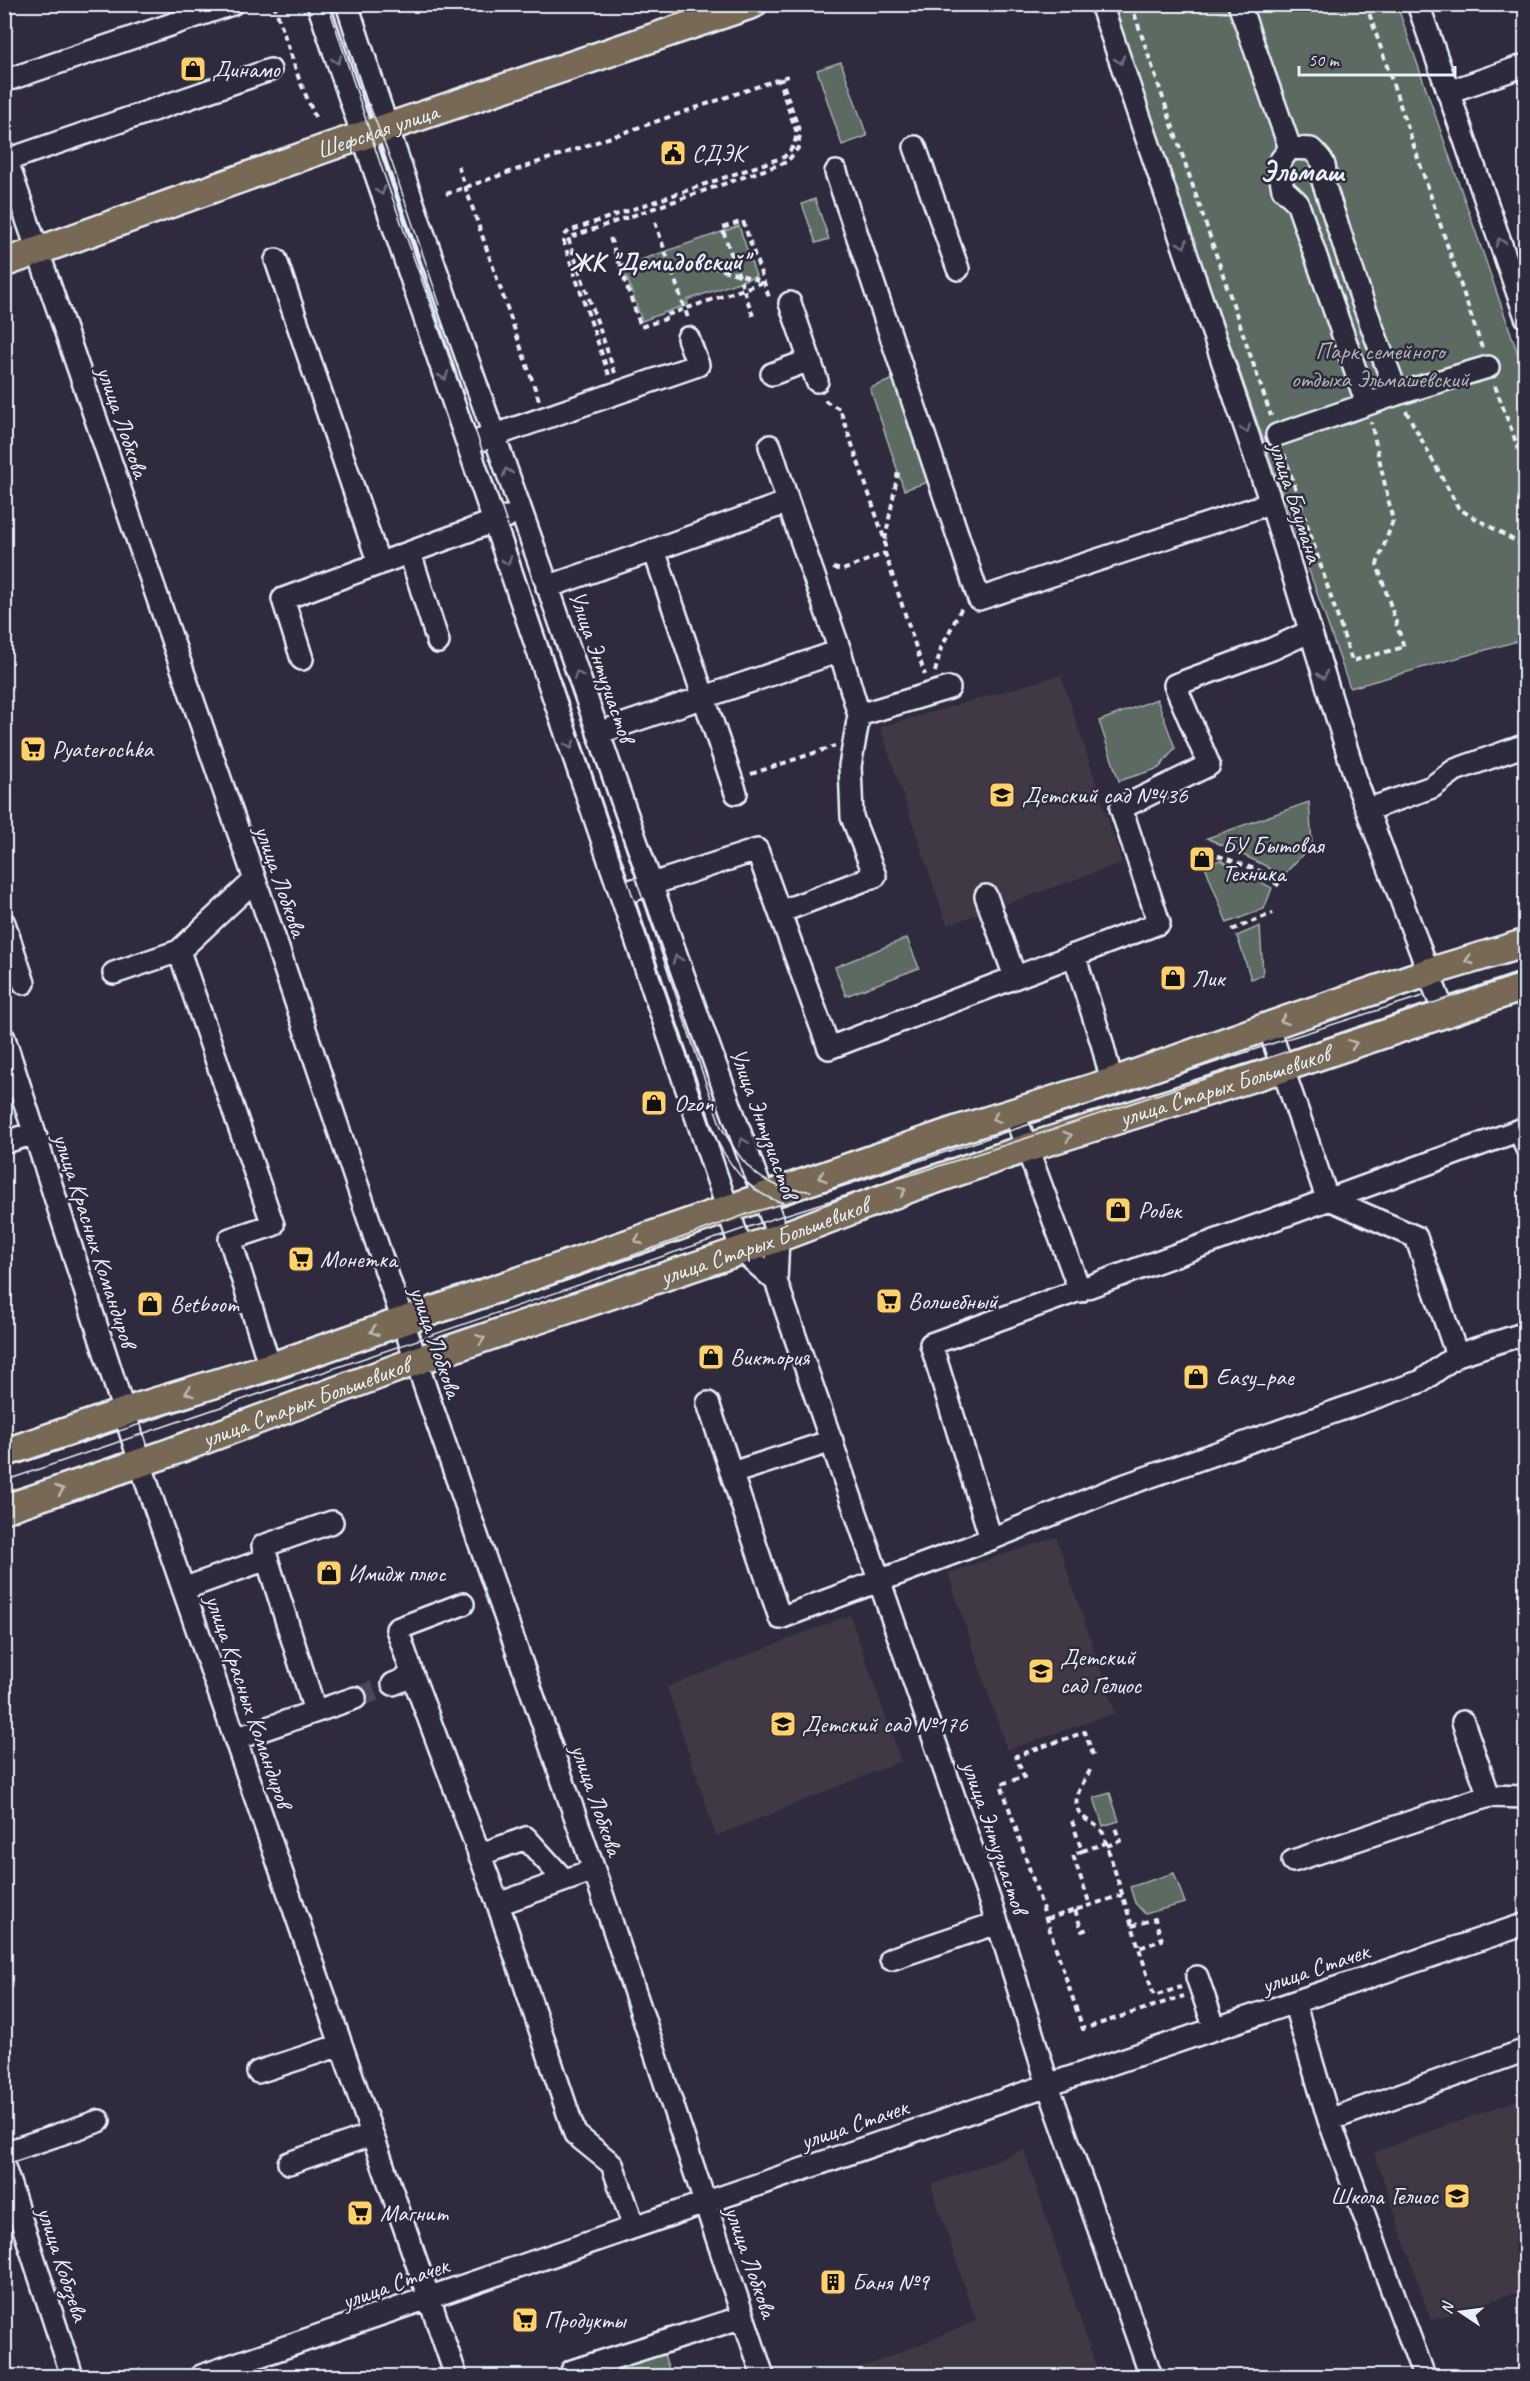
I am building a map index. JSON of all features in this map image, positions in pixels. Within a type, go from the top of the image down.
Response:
[{"type":"main road","name":"Шефская улица","points":[[4,263],[375,132],[753,4]]},
{"type":"main road","name":"улица Старых Большевиков","points":[[4,1453],[403,1322],[957,1130],[1112,1082],[1289,1018],[1526,943]]},
{"type":"main road","name":"улица Старых Большевиков","points":[[4,1509],[140,1463],[416,1361],[778,1238],[913,1187],[1024,1139],[1283,1068],[1526,986]]},
{"type":"street","points":[[4,81],[232,4]]},
{"type":"street","name":"Улица Энтузиастов","points":[[318,4],[375,132],[494,435],[778,1238],[776,1281]]},
{"type":"street","name":"Улица Энтузиастов","points":[[347,4],[375,132],[468,445],[742,1251]]},
{"type":"street","name":"улица Баумана","points":[[1101,4],[1271,503],[1309,632],[1366,810],[1444,1013]]},
{"type":"street","points":[[1239,4],[1290,148]]},
{"type":"street","points":[[1418,4],[1526,317]]},
{"type":"street","points":[[1448,92],[1526,65]]},
{"type":"street","points":[[6,156],[270,70]]},
{"type":"street","points":[[915,147],[958,269]]},
{"type":"street","points":[[1290,148],[1278,164],[1282,189],[1297,202],[1367,404]]},
{"type":"street","points":[[1290,148],[1311,149],[1323,160],[1326,171],[1323,181],[1362,300],[1397,394]]},
{"type":"street","name":"улица Лобкова","points":[[6,156],[37,253],[255,880],[416,1361],[594,1870],[763,2376]]},
{"type":"street","points":[[836,172],[979,599],[1271,503]]},
{"type":"street","points":[[276,260],[379,564]]},
{"type":"street","points":[[782,306],[810,360],[817,381]]},
{"type":"street","points":[[468,445],[705,362],[690,333]]},
{"type":"street","points":[[771,374],[810,360]]},
{"type":"street","points":[[1277,435],[1397,394],[1488,367]]},
{"type":"street","points":[[770,446],[840,651],[859,715],[850,766],[852,817],[875,876],[780,912]]},
{"type":"street","points":[[547,586],[788,502]]},
{"type":"street","points":[[302,659],[283,599],[521,512]]},
{"type":"street","points":[[654,550],[734,787]]},
{"type":"street","points":[[410,553],[438,642]]},
{"type":"street","points":[[621,894],[757,850],[829,1048],[1159,923],[1121,808],[1209,765],[1175,685],[1272,649],[1309,632]]},
{"type":"street","points":[[598,733],[840,651]]},
{"type":"street","points":[[859,715],[940,690]]},
{"type":"street","points":[[1366,810],[1432,788],[1455,770],[1526,745]]},
{"type":"street","points":[[114,973],[179,951],[255,880]]},
{"type":"street","points":[[986,896],[1015,977]]},
{"type":"street","points":[[4,923],[24,983]]},
{"type":"street","points":[[179,951],[273,1225],[230,1239],[270,1367]]},
{"type":"street","points":[[1074,955],[1112,1082]]},
{"type":"street","name":"улица Красных Командиров","points":[[4,1038],[140,1463],[427,2299],[456,2376]]},
{"type":"street","points":[[1274,1043],[1327,1198],[1416,1237],[1457,1354]]},
{"type":"street","points":[[992,1539],[932,1344],[1327,1198],[1520,1130],[1526,1147]]},
{"type":"street","points":[[9,1141],[34,1133]]},
{"type":"street","points":[[1024,1139],[1080,1291]]},
{"type":"street","points":[[742,1251],[776,1281]]},
{"type":"street","name":"улица Энтузиастов","points":[[776,1281],[997,1923],[1048,2085],[1151,2376]]},
{"type":"street","points":[[708,1403],[780,1618],[992,1539],[1117,1488],[1422,1381],[1457,1354],[1526,1333]]},
{"type":"street","points":[[732,1473],[832,1442]]},
{"type":"street","points":[[315,1711],[263,1546],[332,1522]]},
{"type":"street","points":[[183,1590],[267,1559]]},
{"type":"street","points":[[463,1604],[397,1629],[498,1904],[575,2134],[612,2164],[634,2227]]},
{"type":"street","points":[[393,1683],[413,1676]]},
{"type":"street","points":[[235,1739],[355,1698]]},
{"type":"street","points":[[1463,1722],[1489,1796]]},
{"type":"street","points":[[1293,1861],[1489,1796],[1526,1797]]},
{"type":"street","points":[[479,1855],[526,1838],[564,1880]]},
{"type":"street","points":[[498,1904],[594,1870]]},
{"type":"street","points":[[891,1959],[997,1923]]},
{"type":"street","name":"улица Стачек","points":[[201,2376],[1048,2085],[1526,1924]]},
{"type":"street","points":[[1199,1983],[1215,2029]]},
{"type":"street","points":[[1294,2002],[1329,2120],[1424,2376]]},
{"type":"street","points":[[258,2072],[341,2045]]},
{"type":"street","points":[[1329,2120],[1526,2050]]},
{"type":"street","points":[[4,2153],[99,2121]]},
{"type":"street","points":[[289,2163],[371,2135]]},
{"type":"street","name":"улица Кобозева","points":[[4,2167],[72,2376]]},
{"type":"street","points":[[572,2371],[743,2317]]},
{"type":"path","points":[[274,4],[299,79],[315,117]]},
{"type":"path","points":[[1131,4],[1352,661],[1404,647],[1377,564],[1393,521],[1367,404]]},
{"type":"path","points":[[1366,4],[1488,367],[1526,469]]},
{"type":"path","points":[[446,194],[788,76]]},
{"type":"path","points":[[618,392],[568,238],[787,162],[798,148],[800,133],[780,79]]},
{"type":"path","points":[[458,166],[545,417]]},
{"type":"path","points":[[753,316],[722,228],[743,221],[764,282],[782,306]]},
{"type":"path","points":[[655,222],[685,309],[690,333]]},
{"type":"path","points":[[610,238],[641,327],[764,282]]},
{"type":"path","points":[[619,265],[659,272],[701,264],[764,282]]},
{"type":"path","points":[[817,381],[827,402],[840,409],[885,541]]},
{"type":"path","points":[[1397,394],[1459,509],[1477,517],[1526,547]]},
{"type":"path","points":[[898,472],[885,541],[885,553],[940,690]]},
{"type":"path","points":[[843,570],[885,553]]},
{"type":"path","points":[[940,690],[941,648],[964,603]]},
{"type":"path","points":[[734,787],[855,739]]},
{"type":"path","points":[[1209,852],[1260,871],[1282,888]]},
{"type":"path","points":[[1232,930],[1274,913]]},
{"type":"path","points":[[1093,1755],[1085,1732],[1017,1756],[1024,1777],[1002,1784],[1083,2029],[1199,1983]]},
{"type":"path","points":[[1090,1770],[1080,1786],[1076,1799],[1077,1805],[1084,1817],[1099,1827],[1107,1845],[1154,1996],[1199,1983]]},
{"type":"path","points":[[1072,1821],[1082,1851]]},
{"type":"path","points":[[1090,1905],[1073,1855],[1120,1841],[1114,1825]]},
{"type":"path","points":[[1047,1919],[1122,1895]]},
{"type":"path","points":[[1075,1910],[1082,1932],[1091,1928]]},
{"type":"path","points":[[1132,1926],[1155,1919],[1162,1940],[1139,1948]]},
{"type":"shaded area","name":"Детский сад №436","points":[[1061,675],[1122,863],[947,925],[880,727]]},
{"type":"shaded area","name":"Детский сад Гелиос","points":[[1056,1537],[1115,1713],[1007,1750],[948,1573]]},
{"type":"shaded area","name":"Детский сад №176","points":[[850,1615],[901,1761],[716,1836],[667,1687]]},
{"type":"shaded area","name":"Школа Гелиос","points":[[1525,2097],[1525,2290],[1431,2321],[1374,2152]]},
{"type":"shaded area","points":[[1024,2150],[1099,2376],[833,2376],[879,2361],[976,2321],[931,2185]]},
{"type":"green space","name":"Парк семейного отдыха Эльмашевский","points":[[1112,5],[1397,5],[1525,374],[1525,639],[1350,688]]},
{"type":"green space","points":[[841,62],[867,136],[842,145],[817,70]]},
{"type":"green space","points":[[815,199],[829,239],[816,243],[802,204]]},
{"type":"green space","points":[[739,226],[756,276],[687,300],[688,304],[642,321],[623,266]]},
{"type":"green space","points":[[902,376],[937,479],[904,490],[870,388]]},
{"type":"green space","points":[[1157,699],[1175,748],[1159,768],[1119,781],[1099,721]]},
{"type":"green space","points":[[1309,802],[1312,844],[1282,877],[1264,865],[1207,838]]},
{"type":"green space","points":[[1220,860],[1272,888],[1264,909],[1227,923],[1205,866]]},
{"type":"green space","points":[[1260,926],[1263,975],[1251,979],[1237,936]]},
{"type":"green space","points":[[907,938],[919,968],[846,996],[835,967]]},
{"type":"green space","points":[[1110,1793],[1119,1821],[1103,1826],[1094,1798]]},
{"type":"green space","points":[[1174,1873],[1185,1903],[1145,1914],[1135,1903],[1130,1887]]},
{"type":"green space","points":[[664,2354],[671,2376],[622,2376],[619,2369]]},
{"type":"tunnel","points":[[355,1698],[393,1684]]},
{"type":"tram line","points":[[328,4],[381,166],[479,441],[711,1128],[739,1174],[759,1192],[784,1203]]},
{"type":"tram line","points":[[369,104],[392,163],[440,305]]},
{"type":"tram line","points":[[560,657],[721,1127],[738,1154],[756,1174],[779,1186],[811,1191]]},
{"type":"tram line","points":[[4,1481],[772,1219],[1024,1139],[1526,972]]},
{"type":"tram line","points":[[489,1307],[753,1212],[829,1191],[1274,1043],[1423,996]]},
{"type":"tram line","points":[[4,1469],[322,1364]]},
{"type":"place","name":"Динамо","points":[[193,69]]},
{"type":"place","name":"СДЭК","points":[[673,153]]},
{"type":"place","name":"Pyaterochka","points":[[33,749]]},
{"type":"place","name":"Детский сад №436","points":[[1002,795]]},
{"type":"place","name":"БУ Бытовая Техника","points":[[1202,859]]},
{"type":"place","name":"Лик","points":[[1173,978]]},
{"type":"place","name":"Ozon","points":[[654,1103]]},
{"type":"place","name":"Робек","points":[[1118,1210]]},
{"type":"place","name":"Монетка","points":[[301,1259]]},
{"type":"place","name":"Волшебный","points":[[889,1301]]},
{"type":"place","name":"Betboom","points":[[150,1304]]},
{"type":"place","name":"Виктория","points":[[711,1357]]},
{"type":"place","name":"Easy_pae","points":[[1196,1377]]},
{"type":"place","name":"Имидж плюс","points":[[329,1573]]},
{"type":"place","name":"Детский сад Гелиос","points":[[1041,1671]]},
{"type":"place","name":"Детский сад №176","points":[[783,1724]]},
{"type":"place","name":"Школа Гелиос","points":[[1457,2196]]},
{"type":"place","name":"Магнит","points":[[360,2213]]},
{"type":"place","name":"Баня №9","points":[[833,2282]]},
{"type":"place","name":"Продукты","points":[[525,2320]]},
{"type":"district","name":"Эльмаш","points":[[1302,171]]},
{"type":"district","name":"ЖК \"Демидовский\"","points":[[659,261]]}]
